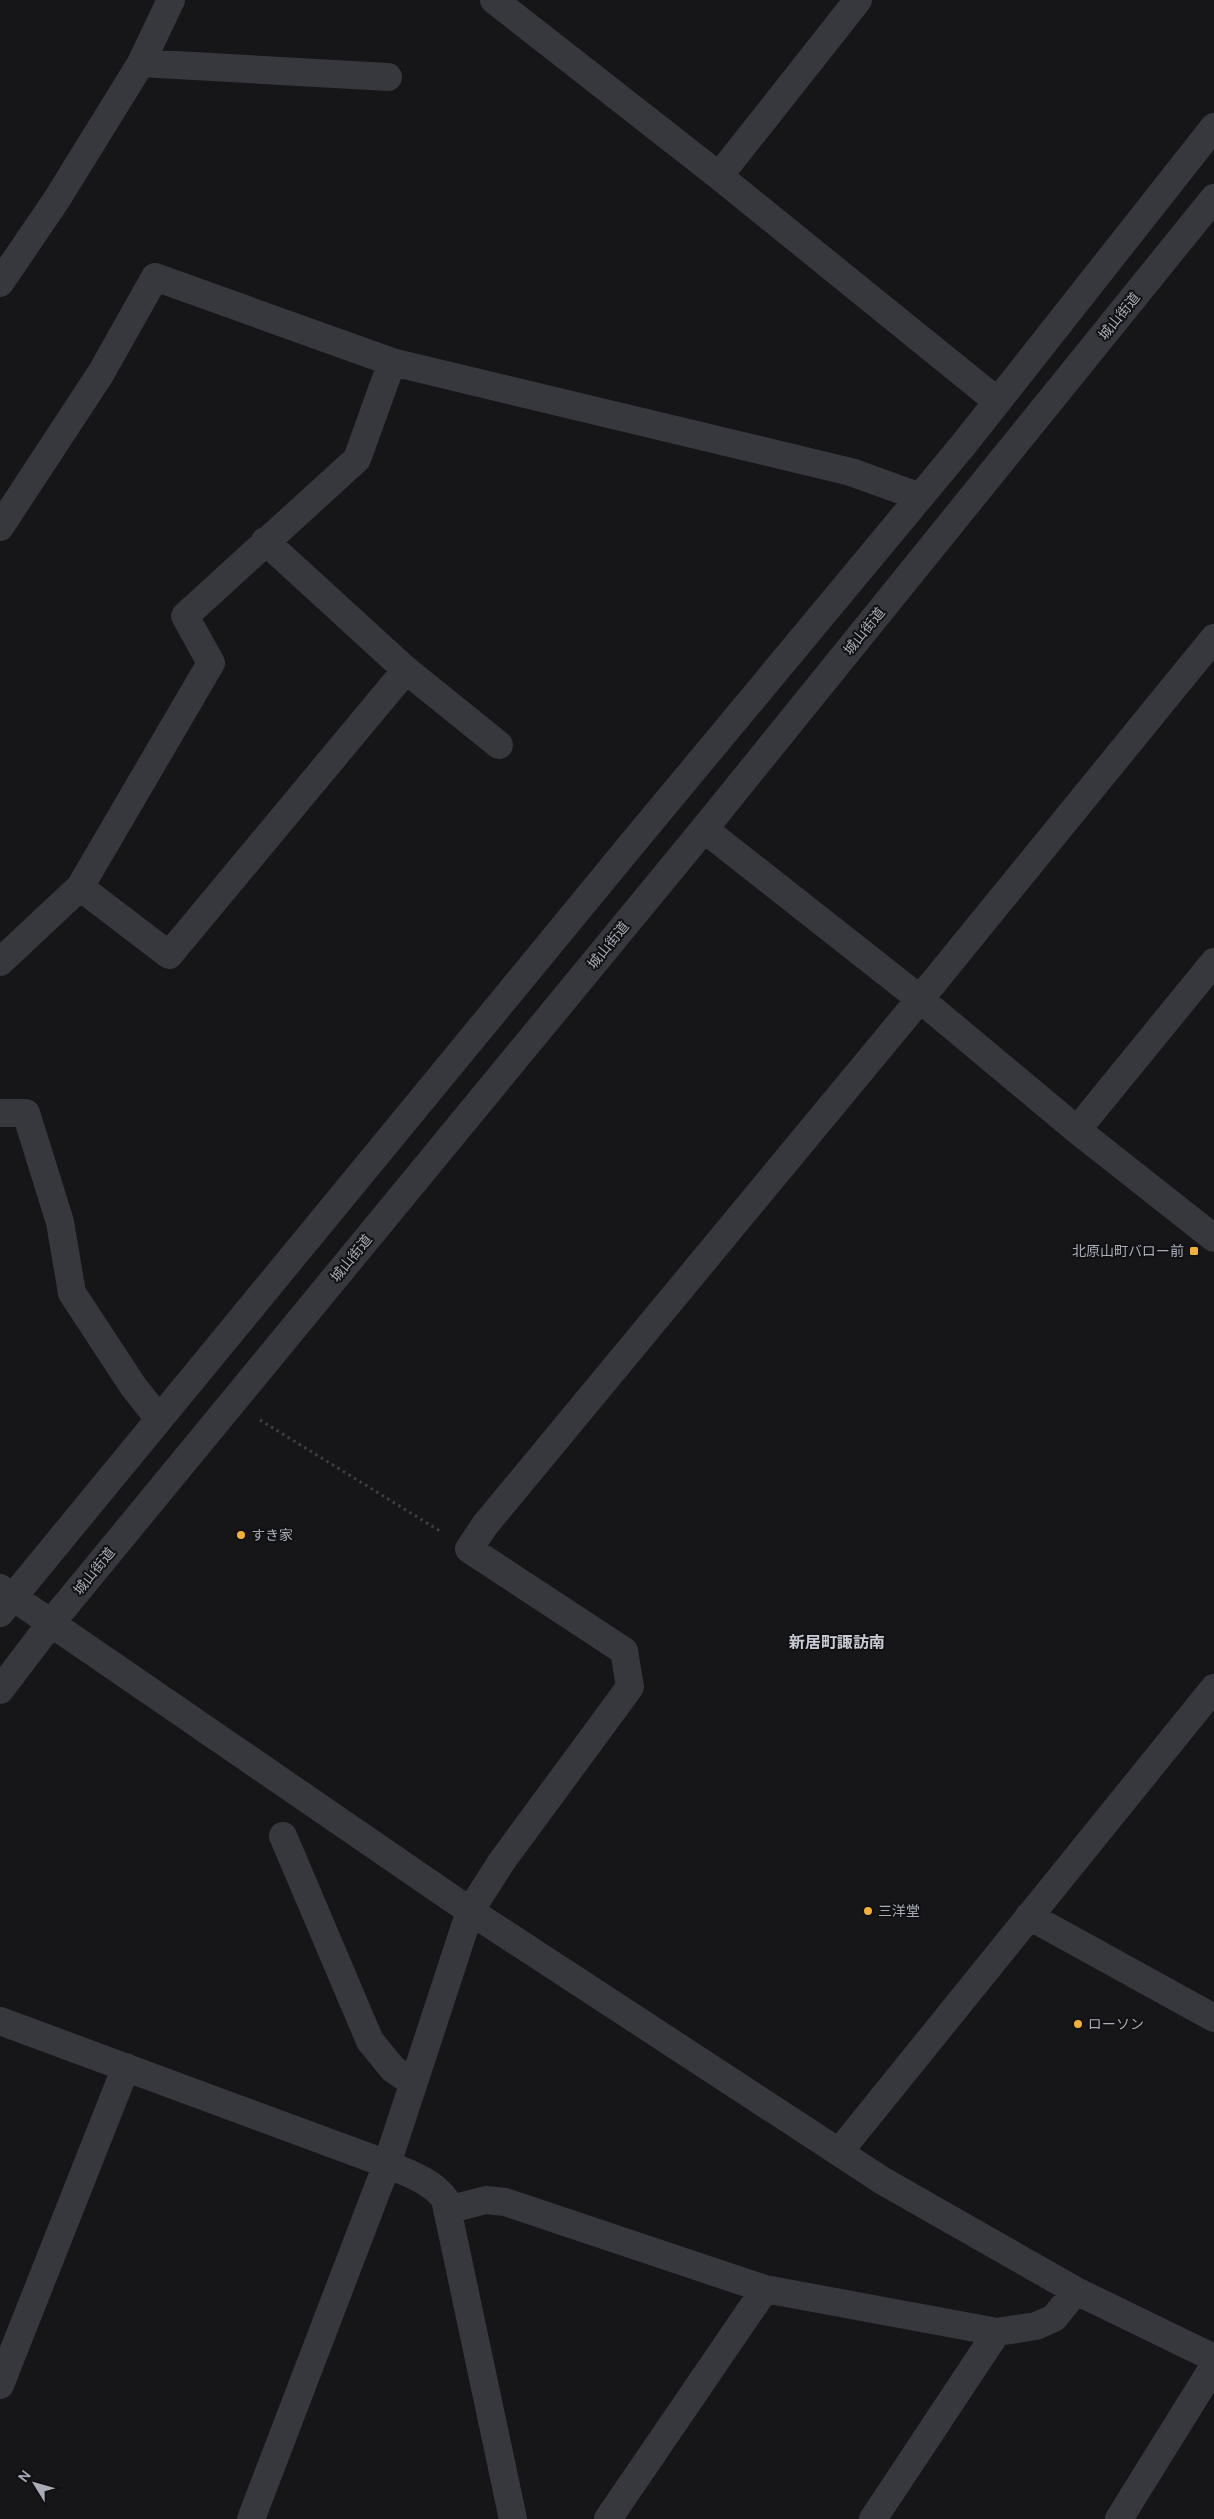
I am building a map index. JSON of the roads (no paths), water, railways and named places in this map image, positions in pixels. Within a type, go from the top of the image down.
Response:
[{"type":"street","points":[[0,283],[57,199],[141,63],[171,0]]},
{"type":"street","points":[[494,0],[719,176],[997,401]]},
{"type":"street","points":[[719,176],[858,0]]},
{"type":"street","points":[[141,63],[388,77]]},
{"type":"street","points":[[1214,127],[920,497],[630,845],[160,1419],[4,1599],[51,1623],[470,1910],[883,2181],[1076,2291],[1214,2358]]},
{"type":"street","name":"城山街道","points":[[0,1690],[51,1623],[704,829],[1214,198]]},
{"type":"street","points":[[0,527],[101,373],[155,278],[392,362],[850,472],[920,497]]},
{"type":"street","points":[[0,962],[80,887],[211,663],[185,616],[356,459],[392,362]]},
{"type":"street","points":[[265,542],[406,670],[499,745]]},
{"type":"street","points":[[251,2519],[387,2164],[470,1910],[502,1861],[630,1687],[624,1651],[469,1549],[498,1510],[920,999],[1214,638]]},
{"type":"street","points":[[80,887],[169,955],[406,670]]},
{"type":"street","points":[[704,829],[920,999],[1078,1130],[1214,1238]]},
{"type":"street","points":[[1078,1130],[1214,962]]},
{"type":"street","points":[[0,1113],[26,1113],[60,1222],[72,1293],[133,1386],[160,1419]]},
{"type":"street","points":[[839,2152],[1214,1688]]},
{"type":"street","points":[[283,1836],[370,2041],[393,2069],[413,2083]]},
{"type":"street","points":[[1029,1916],[1214,2018]]},
{"type":"street","points":[[0,2021],[387,2164],[438,2190],[445,2199],[513,2516]]},
{"type":"street","points":[[0,2385],[126,2068]]},
{"type":"street","points":[[447,2210],[486,2200],[504,2202],[765,2289],[997,2332],[1036,2326],[1054,2318],[1076,2291]]},
{"type":"street","points":[[608,2519],[765,2289]]},
{"type":"street","points":[[873,2519],[997,2332]]},
{"type":"street","points":[[1119,2519],[1214,2366]]},
{"type":"place","name":"北原山町バロー前","points":[[1194,1251]]},
{"type":"place","name":"すき家","points":[[241,1535]]},
{"type":"place","name":"三洋堂","points":[[868,1911]]},
{"type":"place","name":"ローソン","points":[[1078,2024]]},
{"type":"district","name":"新居町諏訪南","points":[[837,1642]]}]
